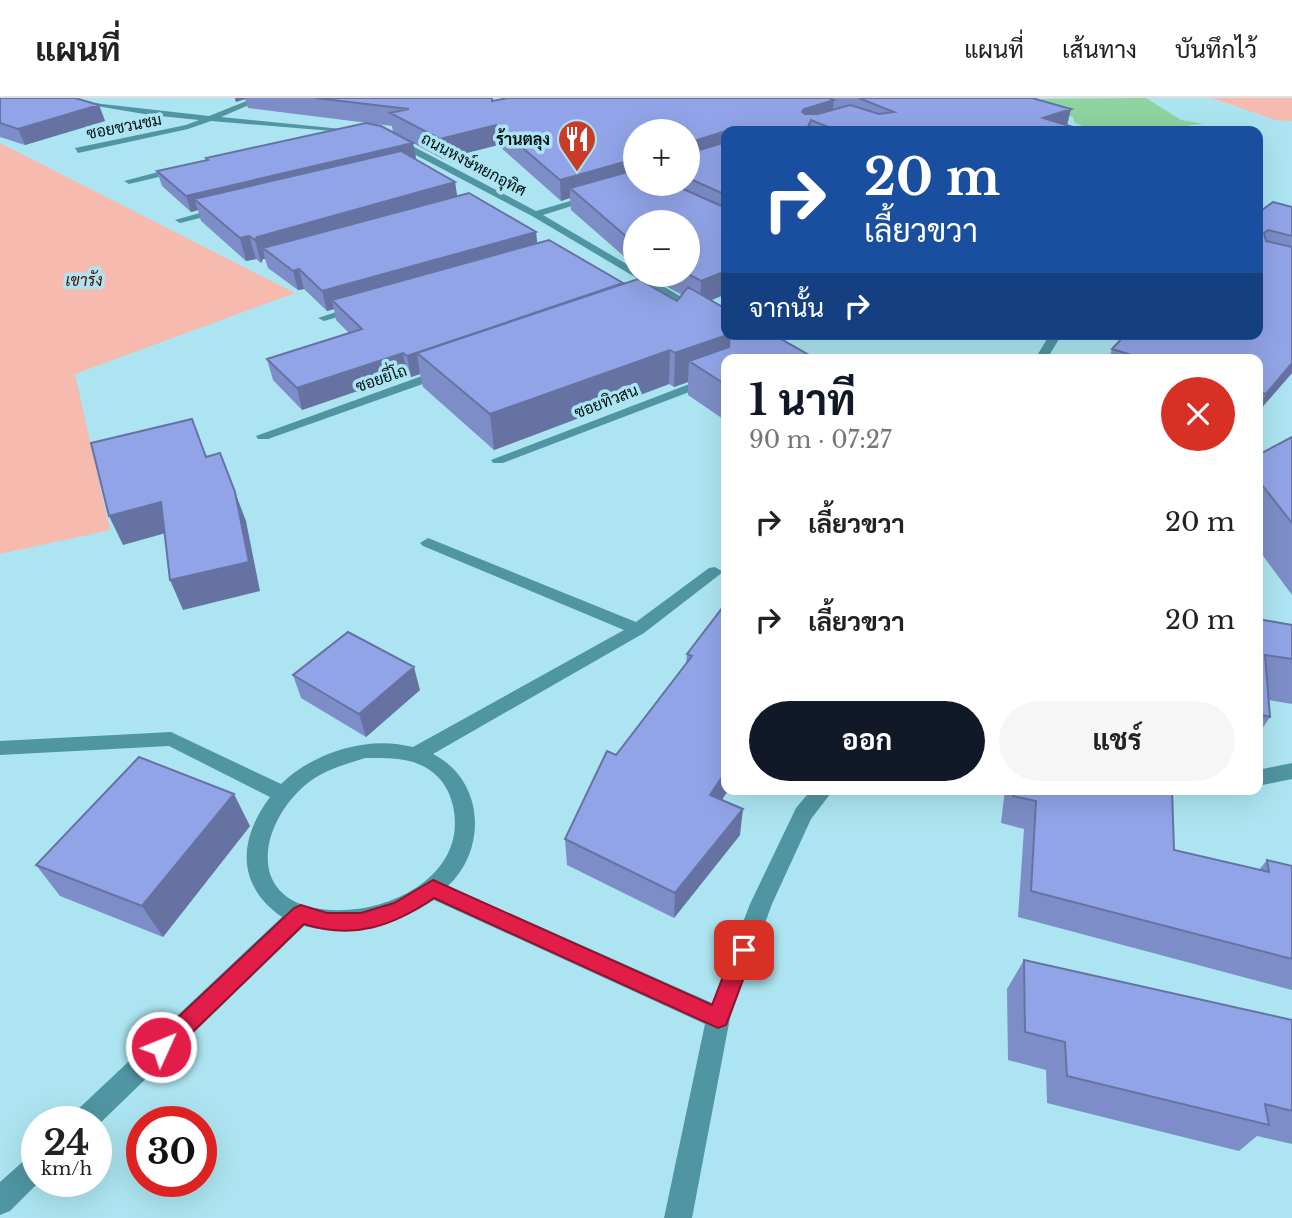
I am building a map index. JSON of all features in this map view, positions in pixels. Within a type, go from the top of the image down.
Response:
[{"type":"street","points":[[53,98],[110,108],[373,133]]},
{"type":"street","points":[[216,118],[261,98]]},
{"type":"street","name":"ซอยชวนชม","points":[[78,150],[188,127],[216,118]]},
{"type":"street","points":[[319,139],[360,130]]},
{"type":"street","name":"ถนนหงษ์หยกอุทิศ","points":[[387,136],[535,214],[721,325]]},
{"type":"street","points":[[419,162],[433,159]]},
{"type":"street","points":[[129,181],[197,166]]},
{"type":"street","points":[[535,214],[623,189]]},
{"type":"street","points":[[490,200],[503,196]]},
{"type":"street","points":[[180,219],[233,207]]},
{"type":"street","points":[[570,248],[583,244]]},
{"type":"street","points":[[654,298],[667,294]]},
{"type":"street","points":[[324,318],[376,303]]},
{"type":"street","name":"ซอยยี่โถ","points":[[263,436],[458,367]]},
{"type":"street","name":"ซอยทิวสน","points":[[498,460],[721,376]]},
{"type":"street","points":[[428,543],[638,629]]},
{"type":"street","points":[[416,755],[638,629],[715,572]]},
{"type":"street","points":[[0,748],[171,739],[283,794]]},
{"type":"street","points":[[365,751],[398,751],[416,755],[442,768],[457,783],[468,809],[466,838],[451,869],[433,888],[399,911],[361,922],[327,922],[292,912],[268,892],[258,871],[256,841],[274,803],[283,794],[298,779],[329,761],[365,751]]},
{"type":"street","points":[[1263,777],[1292,771]]},
{"type":"street","points":[[678,1218],[718,1018],[761,904],[803,814],[819,795]]},
{"type":"street","points":[[433,888],[718,1018]]},
{"type":"street","points":[[100,1106],[301,914]]},
{"type":"street","points":[[0,1201],[21,1181]]},
{"type":"green space","points":[[1211,98],[1292,98],[1292,121],[1276,120]]},
{"type":"green space","name":"เขารัง","points":[[0,143],[295,293],[75,374],[110,530],[0,554]]},
{"type":"shaded area","points":[[1146,98],[1181,120],[1204,124],[1082,126],[1074,122],[1073,117],[1052,111],[1041,99]]},
{"type":"building","points":[[0,98],[75,98],[99,105],[18,129],[0,123]]},
{"type":"building","points":[[315,98],[492,98],[492,101],[508,98],[829,98],[834,100],[804,109],[802,112],[818,114],[850,105],[879,114],[894,112],[859,98],[1032,98],[1071,109],[1043,118],[1069,126],[826,126],[811,120],[808,126],[721,126],[721,133],[700,139],[700,119],[623,119],[623,162],[560,180],[496,125],[440,139],[390,113],[409,109]]},
{"type":"building","points":[[366,123],[381,126],[413,143],[186,196],[157,171],[208,160],[206,158]]},
{"type":"building","points":[[721,143],[721,193],[700,183],[700,150]]},
{"type":"building","points":[[401,151],[455,182],[257,237],[255,240],[249,236],[240,238],[194,199]]},
{"type":"building","points":[[623,173],[623,196],[699,196],[721,206],[721,273],[700,280],[700,210],[623,210],[623,234],[570,188]]},
{"type":"building","points":[[469,193],[536,232],[322,291],[299,269],[293,271],[263,248]]},
{"type":"building","points":[[1273,202],[1292,207],[1292,236],[1268,230],[1264,233],[1266,241],[1292,247],[1292,363],[1266,394],[1263,393],[1263,354],[1128,354],[1112,349],[1120,340],[1263,340],[1263,209]]},
{"type":"building","points":[[549,240],[623,283],[407,356],[403,353],[297,388],[267,359],[362,329],[332,300]]},
{"type":"building","points":[[623,284],[623,287],[652,287],[677,301],[688,287],[721,306],[721,337],[675,353],[670,350],[490,414],[417,353]]},
{"type":"building","points":[[730,340],[783,340],[807,354],[721,354],[721,382],[689,361],[729,347]]},
{"type":"building","points":[[192,419],[206,457],[220,453],[235,492],[249,562],[170,580],[161,502],[109,516],[91,443]]},
{"type":"building","points":[[1292,437],[1292,523],[1263,486],[1263,452]]},
{"type":"building","points":[[721,610],[721,778],[710,795],[743,809],[675,893],[565,839],[607,751],[616,755],[692,656],[687,654]]},
{"type":"building","points":[[1263,620],[1292,625],[1292,659],[1265,655],[1270,717],[1263,715]]},
{"type":"building","points":[[348,632],[414,667],[359,714],[293,675]]},
{"type":"building","points":[[139,757],[234,794],[142,906],[36,865]]},
{"type":"building","points":[[1172,795],[1174,850],[1269,872],[1267,860],[1292,866],[1292,959],[1031,891],[1036,801],[1013,796]]},
{"type":"building","points":[[1024,960],[1292,1020],[1292,1111],[1265,1104],[1269,1125],[1067,1076],[1065,1042],[1025,1032]]},
{"type":"place","name":"ร้านตลุง","points":[[577,173]]},
{"type":"route","points":[[161,1047],[301,914],[327,922],[361,922],[399,911],[433,888],[718,1018],[744,950]]}]
